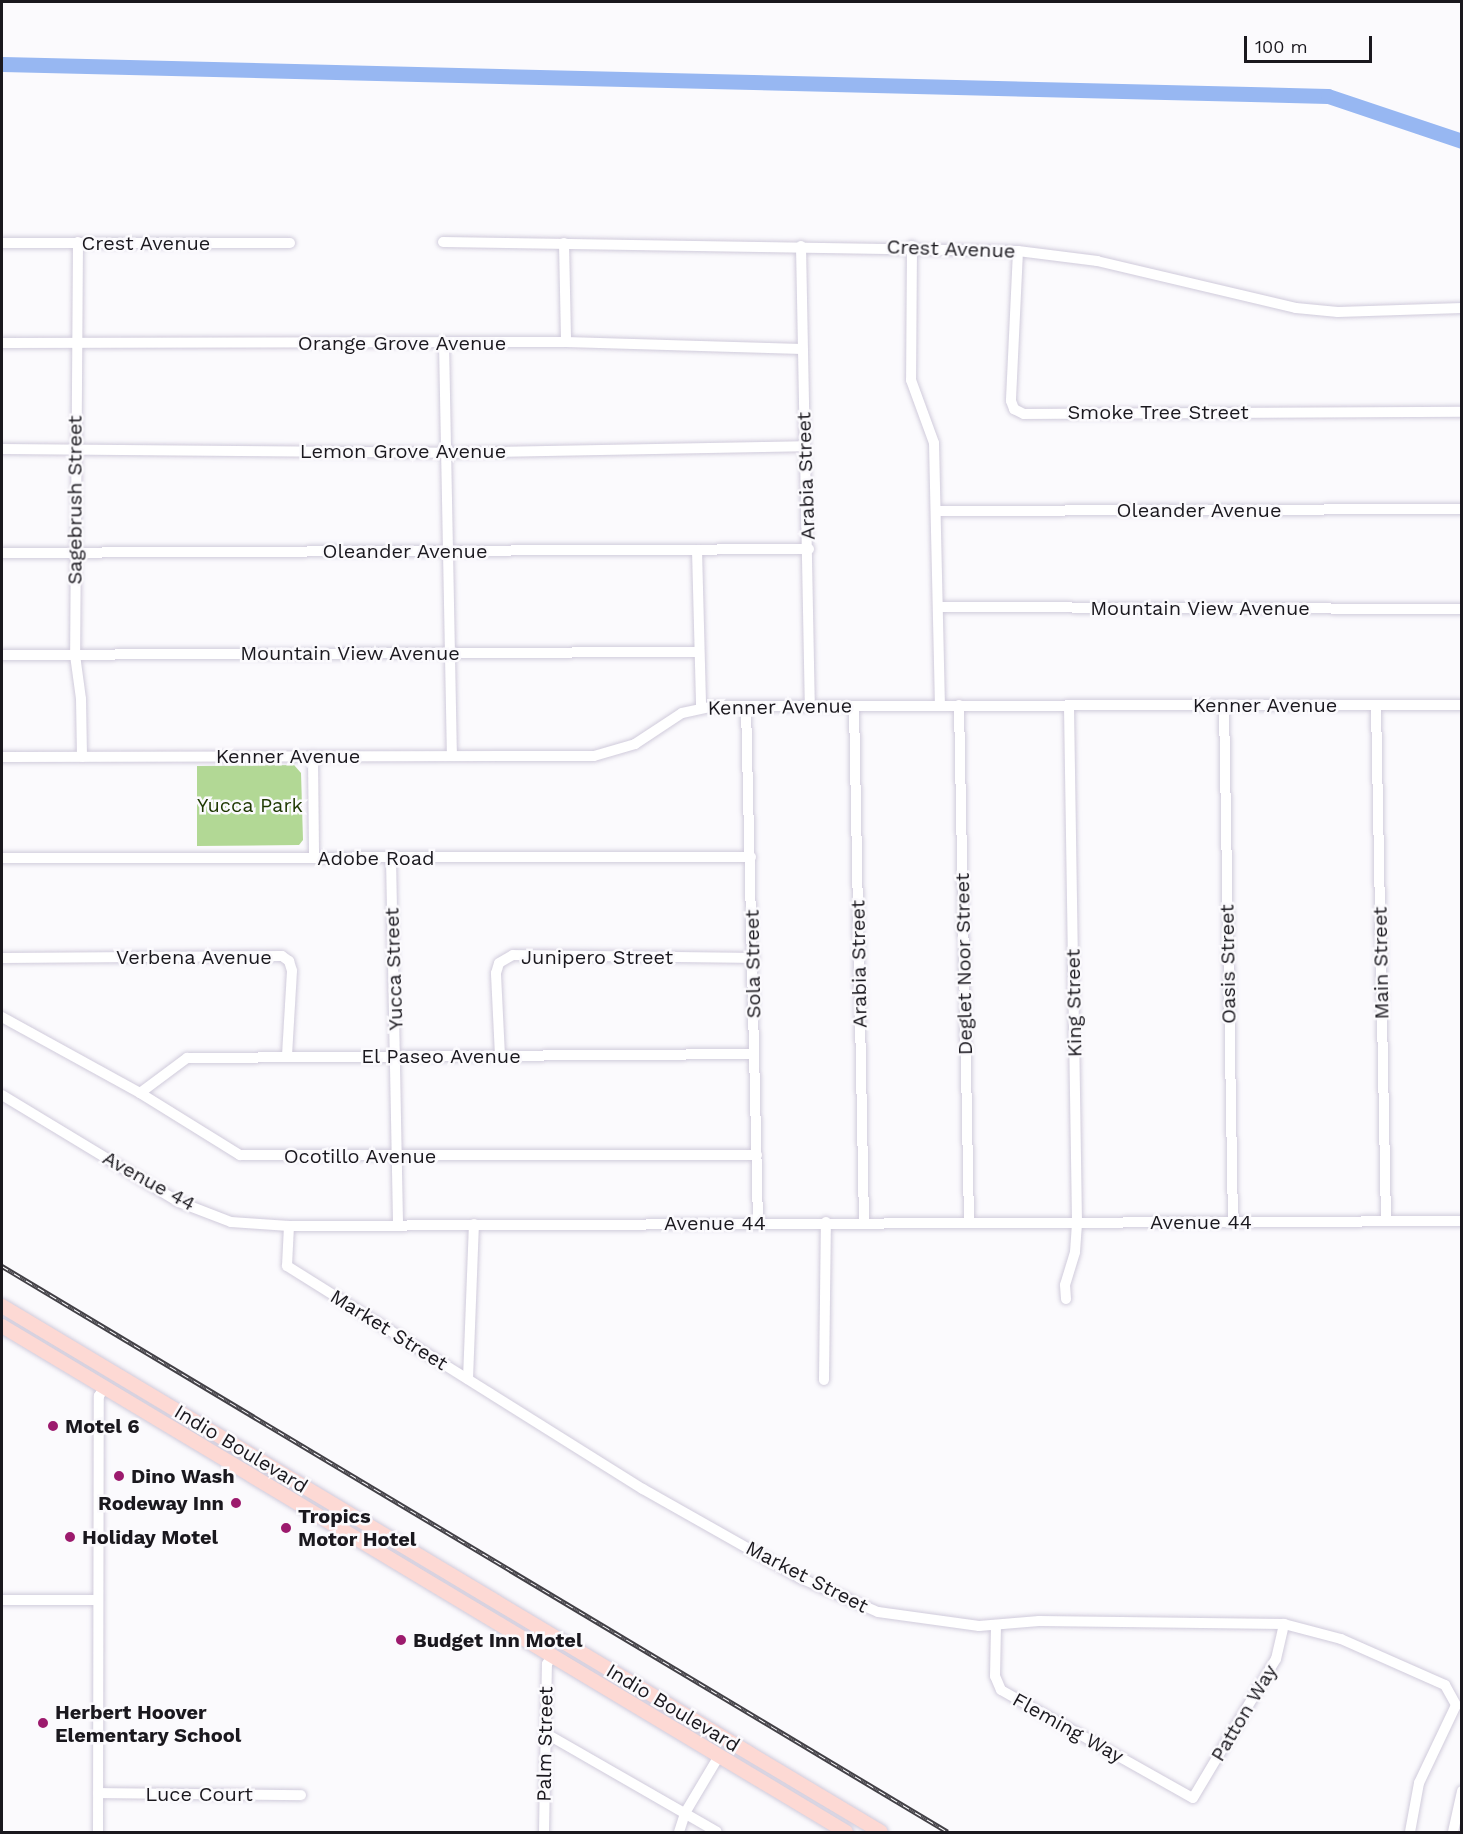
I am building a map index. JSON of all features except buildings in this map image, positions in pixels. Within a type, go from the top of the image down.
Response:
[{"type":"main road","name":"Indio Boulevard","points":[[2,1306],[874,1830]]},
{"type":"main road","name":"Indio Boulevard","points":[[2,1326],[846,1833]]},
{"type":"main road","points":[[89,1358],[104,1388],[124,1387],[162,1410],[187,1417]]},
{"type":"main road","points":[[541,1629],[552,1656],[574,1657],[614,1680],[638,1687]]},
{"type":"main road","points":[[711,1731],[719,1744],[719,1756],[741,1757],[782,1781],[806,1788]]},
{"type":"street","name":"Crest Avenue","points":[[443,242],[912,246],[1017,250],[1097,261],[1304,310],[1456,309]]},
{"type":"street","name":"Crest Avenue","points":[[2,243],[290,243]]},
{"type":"street","name":"Sagebrush Street","points":[[78,243],[74,553],[75,655],[81,699],[82,758]]},
{"type":"street","points":[[564,243],[566,342]]},
{"type":"street","name":"Arabia Street","points":[[801,246],[804,446],[809,549],[810,706]]},
{"type":"street","points":[[912,246],[911,380],[934,443],[940,705]]},
{"type":"street","name":"Smoke Tree Street","points":[[1017,250],[1011,400],[1014,409],[1024,414],[1461,412]]},
{"type":"street","name":"Orange Grove Avenue","points":[[2,343],[566,342],[802,350]]},
{"type":"street","points":[[444,343],[452,755]]},
{"type":"street","name":"Lemon Grove Avenue","points":[[2,449],[446,453],[804,446]]},
{"type":"street","name":"Oleander Avenue","points":[[936,511],[1461,509]]},
{"type":"street","name":"Oleander Avenue","points":[[2,553],[809,549]]},
{"type":"street","points":[[697,550],[701,708]]},
{"type":"street","name":"Mountain View Avenue","points":[[939,607],[1461,609]]},
{"type":"street","name":"Mountain View Avenue","points":[[2,655],[699,652]]},
{"type":"street","name":"Deglet Noor Street","points":[[959,705],[969,1222]]},
{"type":"street","name":"Main Street","points":[[1376,705],[1386,1221]]},
{"type":"street","name":"Kenner Avenue","points":[[2,757],[594,756],[635,744],[667,720],[701,708],[746,706],[1461,705]]},
{"type":"street","name":"Sola Street","points":[[746,706],[754,958],[758,1222]]},
{"type":"street","name":"Arabia Street","points":[[854,706],[864,1222]]},
{"type":"street","name":"King Street","points":[[1066,1299],[1065,1285],[1075,1252],[1077,1222],[1069,706]]},
{"type":"street","name":"Oasis Street","points":[[1224,706],[1233,1222]]},
{"type":"street","points":[[313,756],[314,858]]},
{"type":"street","name":"Adobe Road","points":[[2,858],[751,857]]},
{"type":"street","name":"Yucca Street","points":[[391,858],[399,1156],[398,1224]]},
{"type":"street","name":"Junipero Street","points":[[500,1056],[496,973],[499,963],[513,955],[754,958]]},
{"type":"street","name":"Verbena Avenue","points":[[2,958],[282,956],[289,961],[291,971],[287,1056]]},
{"type":"street","name":"Ocotillo Avenue","points":[[2,1017],[140,1093],[240,1155],[757,1155]]},
{"type":"street","name":"El Paseo Avenue","points":[[140,1093],[187,1058],[754,1054]]},
{"type":"street","name":"Avenue 44","points":[[2,1095],[179,1202],[231,1222],[289,1226],[758,1222],[1461,1221]]},
{"type":"street","points":[[824,1380],[826,1222]]},
{"type":"street","points":[[468,1379],[474,1224]]},
{"type":"street","name":"Market Street","points":[[289,1226],[288,1266],[643,1489],[800,1578],[878,1612],[979,1626],[1039,1621],[1284,1624],[1341,1639],[1445,1685],[1459,1706]]},
{"type":"street","points":[[98,1833],[99,1396],[104,1388]]},
{"type":"street","points":[[2,1600],[98,1600]]},
{"type":"street","name":"Fleming Way","points":[[996,1624],[995,1676],[1001,1690],[1193,1798]]},
{"type":"street","name":"Patton Way","points":[[1193,1798],[1276,1659],[1284,1624]]},
{"type":"street","name":"Palm Street","points":[[543,1833],[547,1664],[552,1656]]},
{"type":"street","points":[[1410,1833],[1419,1783],[1459,1706]]},
{"type":"street","points":[[545,1733],[717,1833]]},
{"type":"street","points":[[679,1833],[685,1813],[719,1756]]},
{"type":"street","points":[[1453,1833],[1461,1791]]},
{"type":"street","name":"Luce Court","points":[[98,1793],[301,1795]]},
{"type":"green space","name":"Yucca Park","points":[[294,765],[301,773],[303,840],[299,845],[197,846],[197,766]]},
{"type":"waterway","points":[[2,64],[1328,96],[1462,141]]},
{"type":"railway","points":[[2,1266],[948,1832]]},
{"type":"place","name":"Motel 6","points":[[53,1426]]},
{"type":"place","name":"Dino Wash","points":[[119,1476]]},
{"type":"place","name":"Rodeway Inn","points":[[236,1503]]},
{"type":"place","name":"Tropics Motor Hotel","points":[[286,1528]]},
{"type":"place","name":"Holiday Motel","points":[[70,1537]]},
{"type":"place","name":"Budget Inn Motel","points":[[401,1640]]},
{"type":"place","name":"Herbert Hoover Elementary School","points":[[43,1723]]}]
